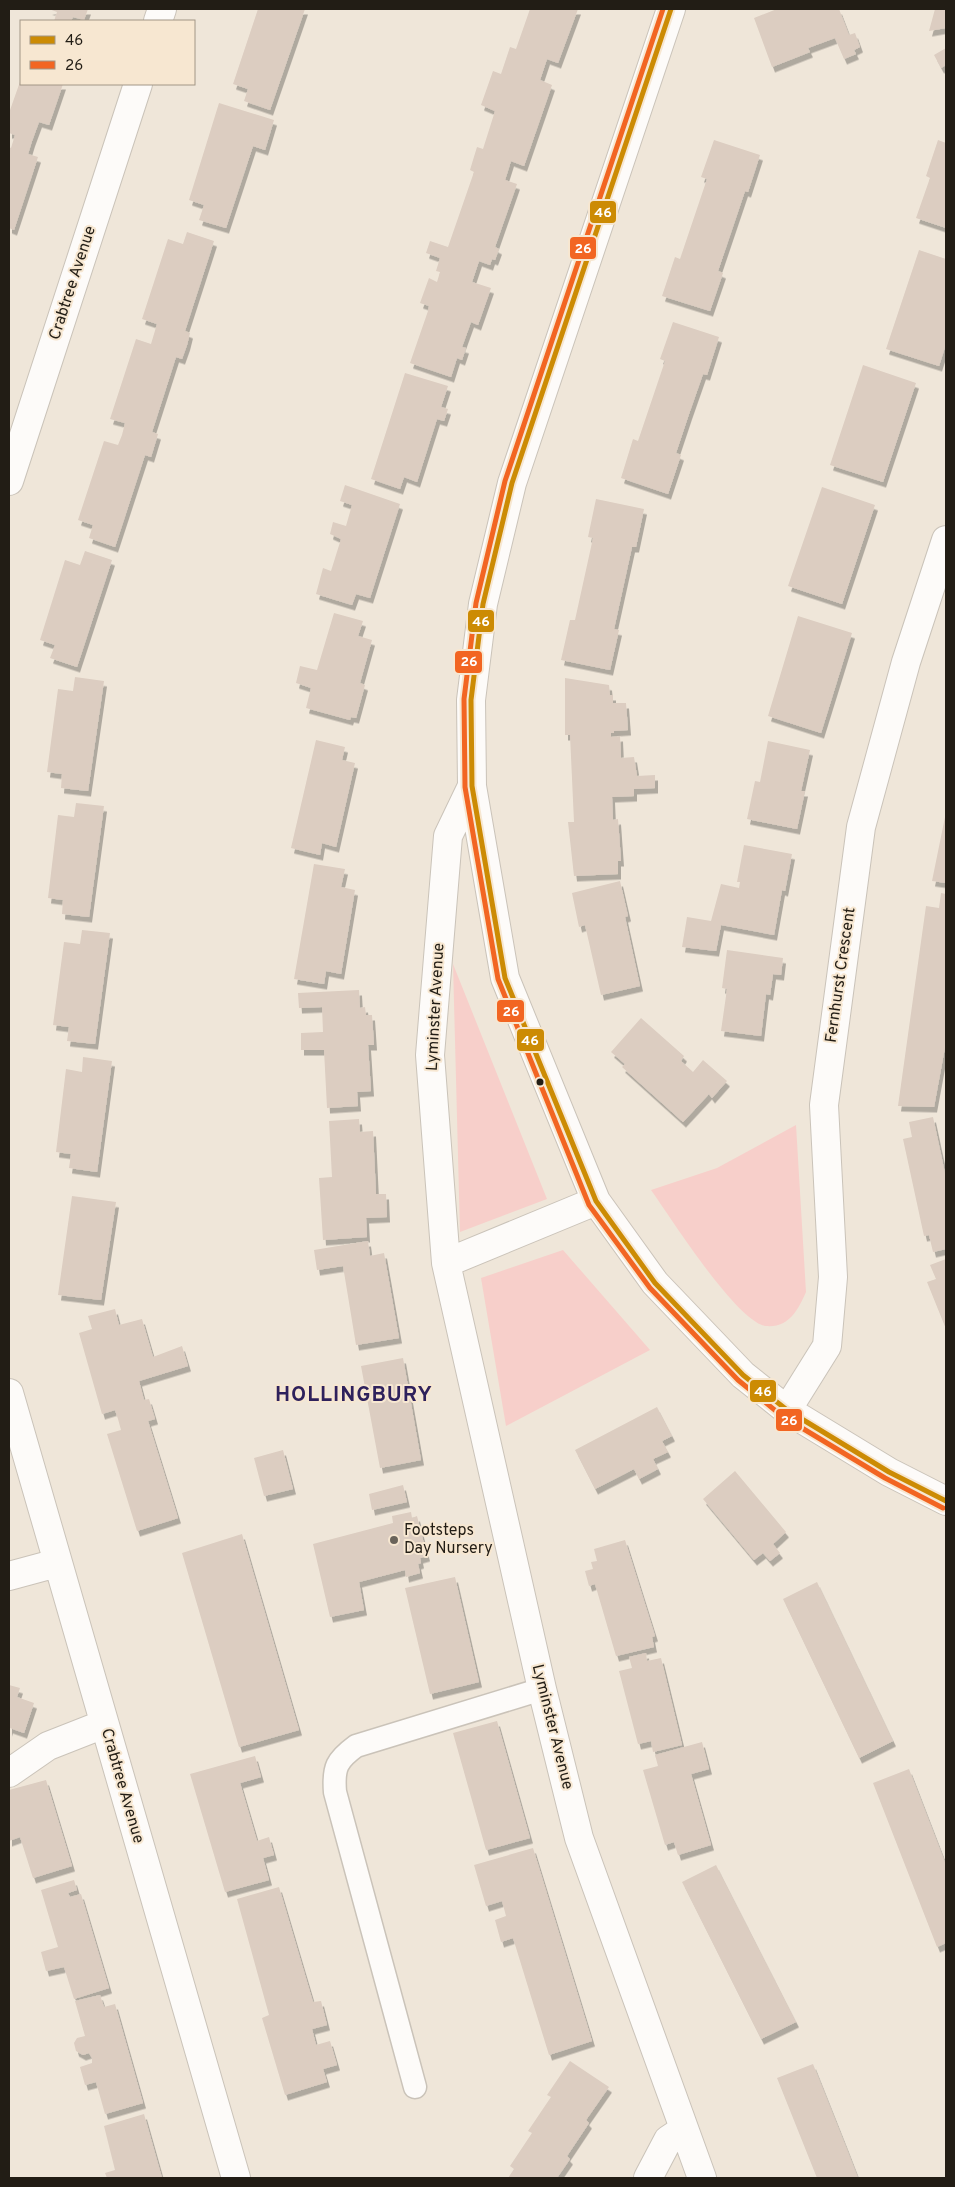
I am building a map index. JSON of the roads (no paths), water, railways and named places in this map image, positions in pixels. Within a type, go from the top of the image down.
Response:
[{"type":"street","points":[[671,9],[512,483],[483,604],[471,700],[472,786],[505,978],[596,1201],[655,1283],[743,1375],[787,1410],[889,1472],[946,1501]]},
{"type":"street","name":"Crabtree Avenue","points":[[9,481],[138,85]]},
{"type":"street","name":"Fernhurst Crescent","points":[[787,1410],[827,1346],[833,1277],[824,1105],[861,827],[906,662],[946,540]]},
{"type":"street","name":"Lyminster Avenue","points":[[472,786],[448,836],[430,1055],[446,1263],[542,1689],[579,1838],[683,2130],[702,2178]]},
{"type":"street","points":[[446,1263],[596,1201]]},
{"type":"street","name":"Crabtree Avenue","points":[[9,1393],[56,1564],[236,2178]]},
{"type":"street","points":[[9,1576],[56,1564]]},
{"type":"street","points":[[9,1773],[48,1746],[104,1724]]},
{"type":"street","points":[[648,2178],[668,2140],[683,2130]]},
{"type":"lane","points":[[416,2087],[335,1792],[335,1769],[340,1759],[356,1746],[542,1689]]},
{"type":"place","name":"Footsteps Day Nursery","points":[[394,1540]]},
{"type":"district","name":"HOLLINGBURY","points":[[354,1395]]}]
